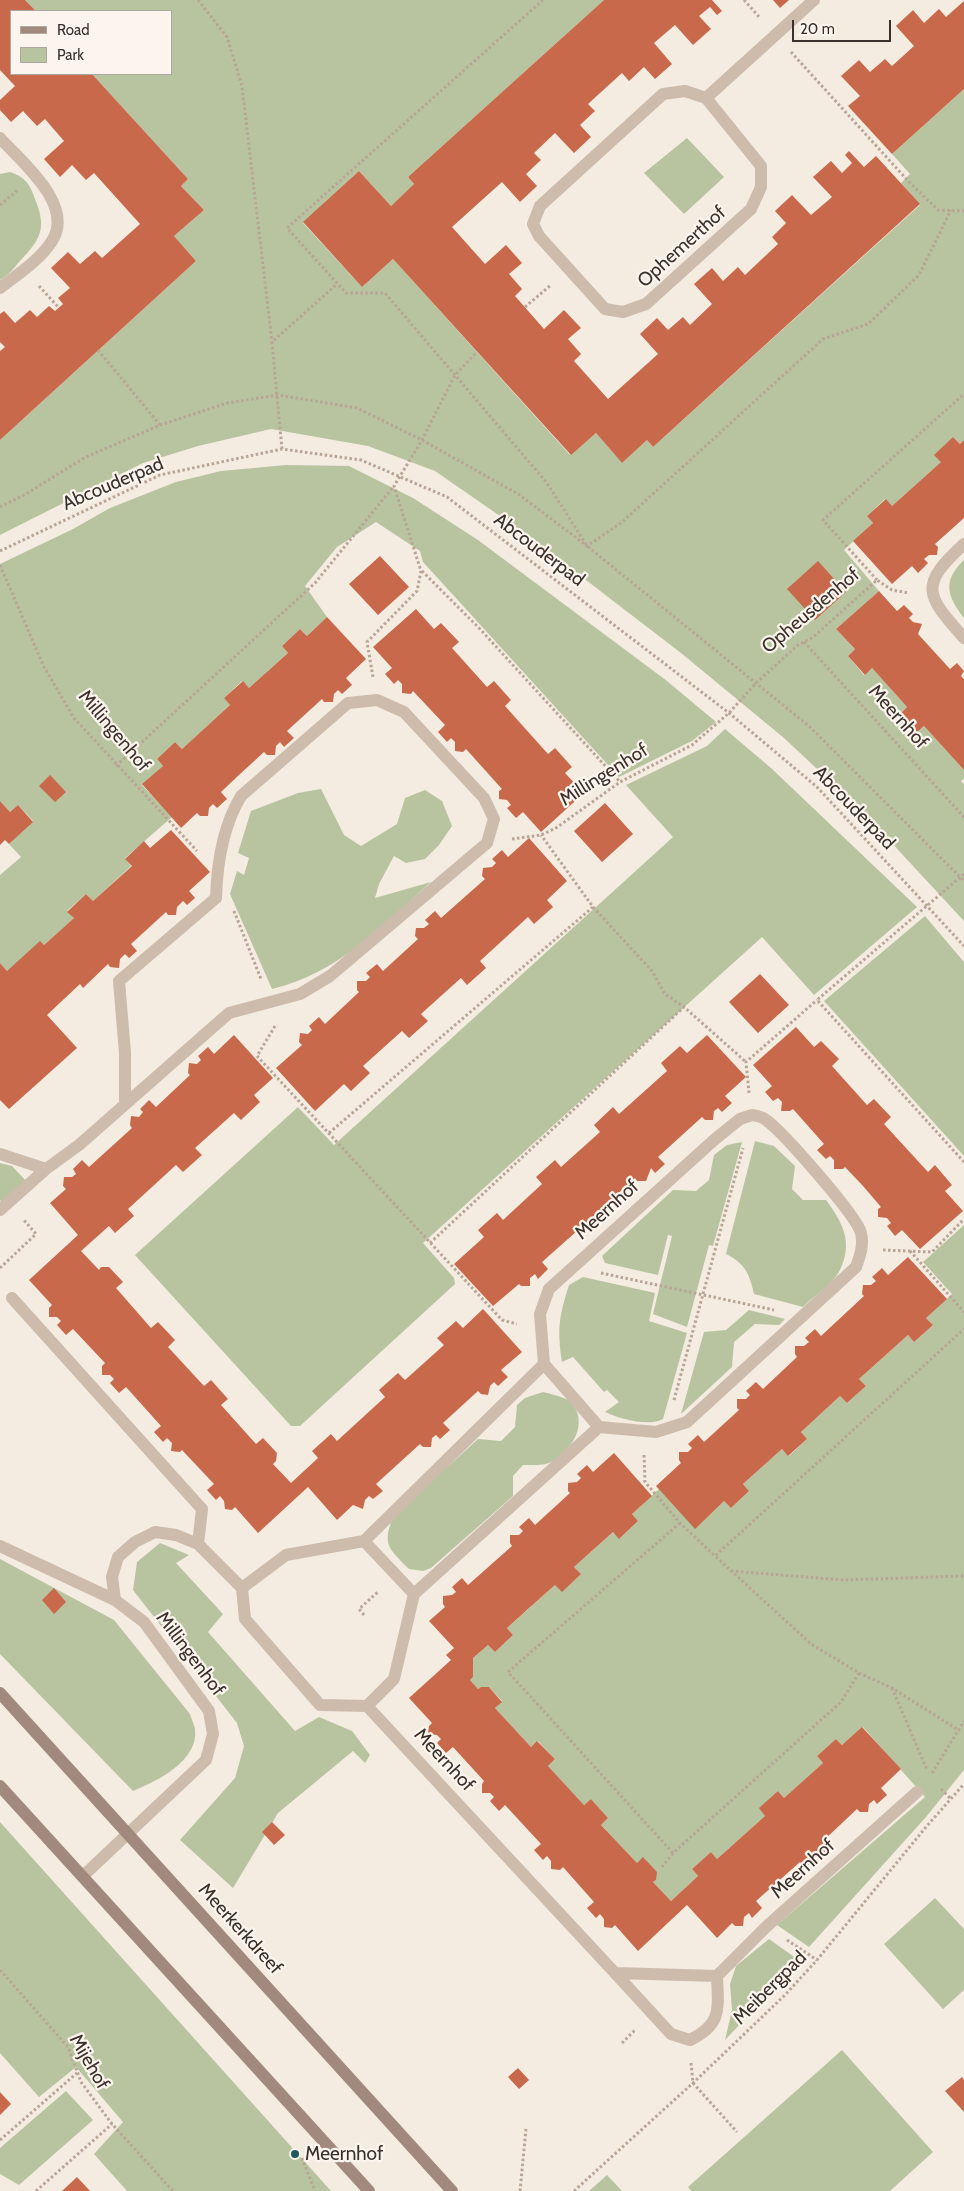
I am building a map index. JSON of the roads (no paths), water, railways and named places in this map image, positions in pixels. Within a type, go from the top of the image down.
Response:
[{"type":"main road","name":"Meerkerkdreef","points":[[0,1693],[452,2191]]},
{"type":"main road","points":[[0,1786],[369,2191]]},
{"type":"street","points":[[706,98],[814,0]]},
{"type":"street","name":"Ophemerthof","points":[[685,91],[706,98],[761,166],[762,187],[751,210],[646,304],[623,312],[605,309],[539,236],[533,224],[540,206],[663,94],[685,91]]},
{"type":"street","points":[[0,138],[46,189],[55,204],[58,221],[52,241],[24,269],[0,288]]},
{"type":"street","points":[[964,544],[946,560],[932,581],[932,593],[937,608],[964,638]]},
{"type":"street","points":[[5,1206],[46,1169],[79,1145],[229,1013],[268,1001],[300,994],[330,976],[487,843],[494,819],[484,798],[404,712],[377,700],[348,703],[241,796],[230,815],[217,874],[216,898],[119,981],[125,1053],[125,1104]]},
{"type":"street","name":"Meernhof","points":[[544,1364],[540,1314],[549,1289],[714,1140],[740,1119],[752,1115],[765,1119],[781,1134],[842,1204],[861,1232],[862,1250],[856,1267],[803,1317],[687,1422],[656,1432],[599,1428]]},
{"type":"street","points":[[0,1154],[46,1169]]},
{"type":"street","points":[[12,1298],[202,1509],[198,1544]]},
{"type":"street","points":[[114,1600],[112,1577],[118,1557],[135,1542],[155,1532],[176,1535],[198,1544],[242,1588],[245,1619],[320,1705],[367,1706],[394,1679],[414,1594],[599,1428],[544,1364],[364,1540],[286,1555],[242,1588]]},
{"type":"street","points":[[364,1540],[414,1594]]},
{"type":"street","name":"Millingenhof","points":[[0,1546],[114,1600],[144,1622],[171,1656],[209,1711],[213,1734],[206,1760],[83,1876]]},
{"type":"street","name":"Meernhof","points":[[367,1706],[671,2034],[690,2040],[706,2032],[715,2021],[718,2012],[716,1976],[766,1927],[917,1792]]},
{"type":"street","points":[[615,1972],[716,1976]]},
{"type":"place","name":"Meernhof","points":[[295,2154]]}]
